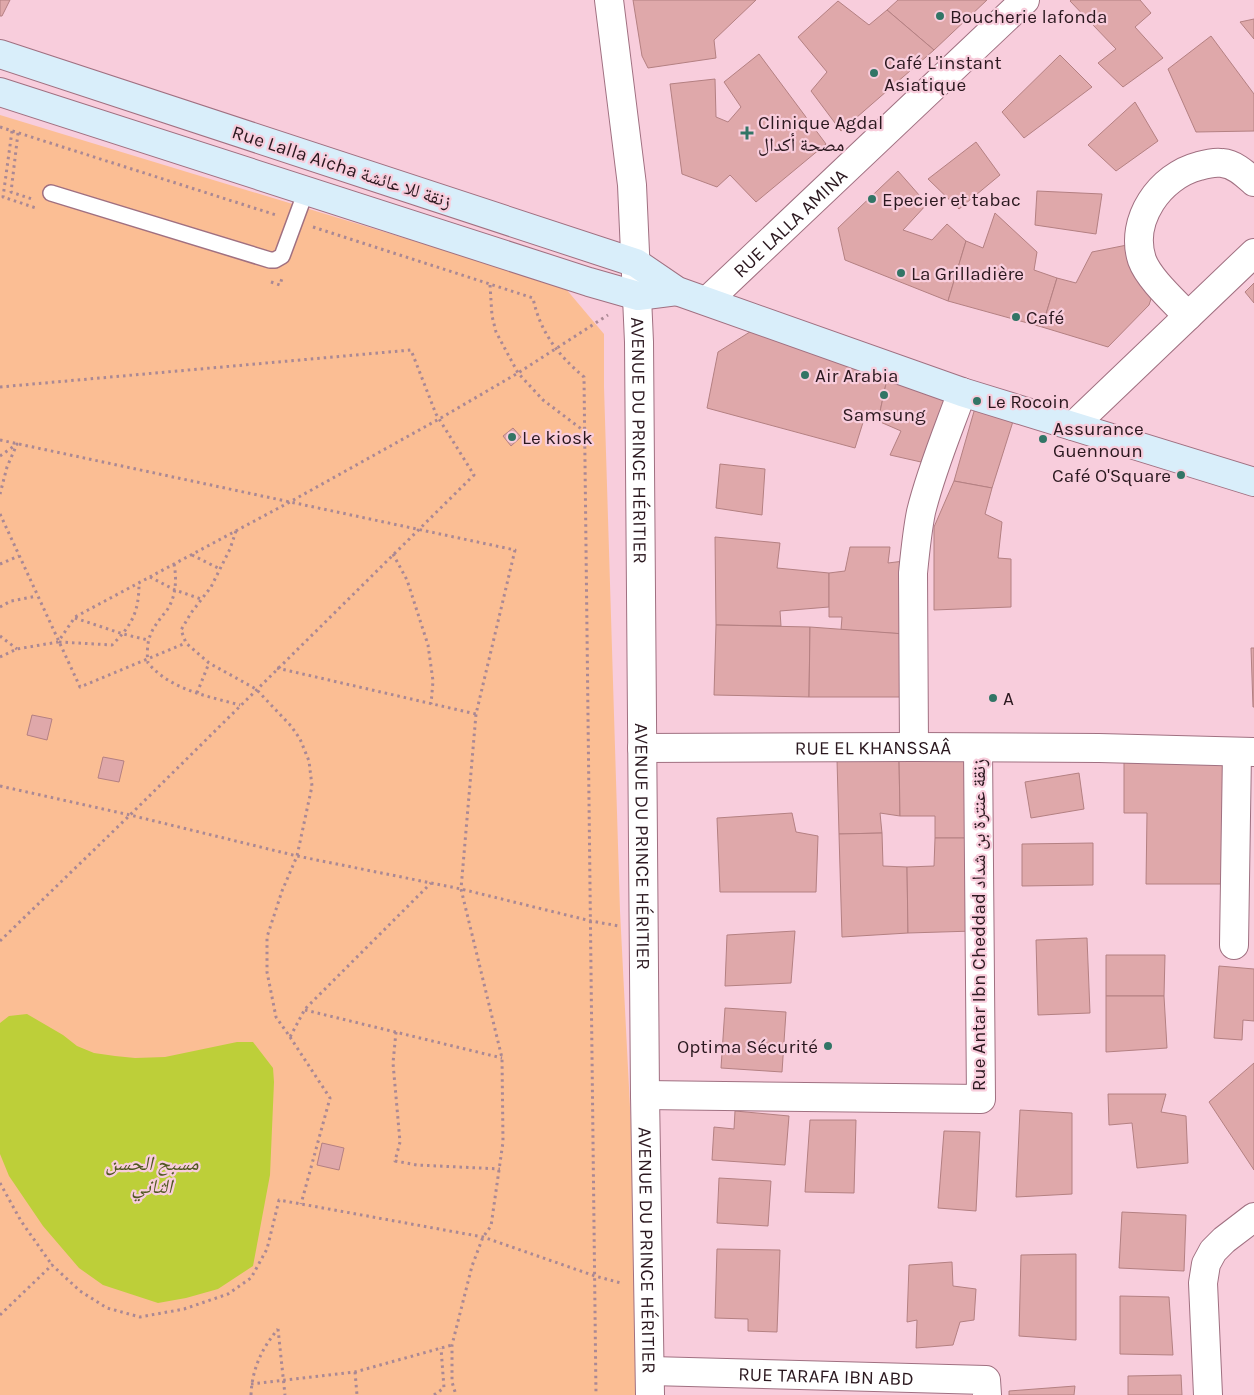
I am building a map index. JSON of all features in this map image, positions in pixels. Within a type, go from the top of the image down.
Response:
[{"type":"street","name":"AVENUE DU PRINCE HÉRITIER","points":[[609,0],[632,185],[638,296],[650,1383]]},
{"type":"street","name":"RUE LALLA AMINA","points":[[707,301],[1025,0]]},
{"type":"street","name":"Rue Lalla Aicha زنقة للا عائشة","points":[[0,54],[636,263],[676,292],[707,301],[962,392],[1254,482]]},
{"type":"street","name":"Rue Lalla Aicha زنقة للا عائشة","points":[[0,92],[589,282],[638,296],[676,292]]},
{"type":"street","points":[[123,132],[135,98]]},
{"type":"street","points":[[1188,316],[1154,278],[1143,261],[1138,241],[1147,208],[1158,191],[1190,168],[1222,163],[1240,169],[1254,182]]},
{"type":"street","points":[[1073,426],[1254,254]]},
{"type":"street","points":[[914,747],[914,573],[916,545],[921,513],[962,392]]},
{"type":"street","name":"RUE EL KHANSSAÂ","points":[[642,748],[1099,748],[1245,752]]},
{"type":"street","name":"Rue Antar Ibn Cheddad زنقة عنترة بن شداد","points":[[646,1096],[980,1099],[978,748]]},
{"type":"street","points":[[1234,945],[1245,752]]},
{"type":"street","points":[[1208,1395],[1203,1283],[1206,1264],[1212,1252],[1224,1240],[1254,1217]]},
{"type":"street","name":"RUE TARAFA IBN ABD","points":[[650,1383],[986,1380],[987,1395]]},
{"type":"lane","points":[[51,193],[275,260],[282,256],[306,191]]},
{"type":"path","points":[[0,127],[533,298],[540,323],[555,350],[584,377],[596,1395]]},
{"type":"path","points":[[490,285],[491,310],[496,332],[518,373],[543,400],[584,431]]},
{"type":"path","points":[[58,642],[74,617],[288,503],[439,419],[518,373],[638,296]]},
{"type":"path","points":[[0,387],[411,350],[439,419],[474,475],[0,941]]},
{"type":"path","points":[[0,440],[515,550],[476,714],[461,889],[502,1058],[503,1142],[491,1226],[484,1237],[472,1266],[452,1345],[452,1382],[456,1395]]},
{"type":"path","points":[[0,456],[17,444]]},
{"type":"path","points":[[0,494],[7,467],[17,444]]},
{"type":"path","points":[[0,514],[80,687],[186,643]]},
{"type":"path","points":[[236,531],[230,549],[211,587],[181,630],[186,643],[210,663],[256,689],[291,726],[300,739],[309,761],[312,786],[298,856],[282,891],[266,937],[267,972],[276,1017],[330,1098],[300,1204]]},
{"type":"path","points":[[394,554],[407,580],[428,646],[433,681],[431,704]]},
{"type":"path","points":[[192,555],[220,569]]},
{"type":"path","points":[[0,564],[19,556]]},
{"type":"path","points":[[174,564],[175,590],[169,607],[155,625],[148,640],[148,663],[156,672],[177,686],[240,705]]},
{"type":"path","points":[[150,577],[175,590],[201,599]]},
{"type":"path","points":[[0,657],[17,648],[58,642],[112,646],[132,622],[139,600],[139,583]]},
{"type":"path","points":[[0,607],[11,601],[37,596]]},
{"type":"path","points":[[74,617],[123,634],[148,640]]},
{"type":"path","points":[[0,636],[17,648]]},
{"type":"path","points":[[197,693],[210,663]]},
{"type":"path","points":[[277,668],[476,714]]},
{"type":"path","points":[[0,786],[298,856],[461,889],[590,921],[644,930]]},
{"type":"path","points":[[290,1037],[304,1010],[431,883]]},
{"type":"path","points":[[304,1010],[502,1058]]},
{"type":"path","points":[[396,1032],[393,1062],[400,1142],[396,1160],[416,1165],[500,1169]]},
{"type":"path","points":[[0,1183],[21,1221],[52,1265],[80,1291],[107,1308],[140,1317],[184,1309],[228,1294],[251,1278],[267,1249],[279,1200],[484,1237],[595,1276],[649,1290]]},
{"type":"path","points":[[0,1315],[52,1265]]},
{"type":"path","points":[[251,1395],[253,1372],[266,1343],[278,1329],[285,1395]]},
{"type":"path","points":[[251,1384],[355,1372],[452,1345]]},
{"type":"path","points":[[434,1395],[444,1388],[441,1348]]},
{"type":"path","points":[[355,1372],[357,1395]]},
{"type":"shaded area","points":[[0,115],[566,289],[604,334],[620,911],[639,1284],[640,1395],[0,1395]]},
{"type":"water","name":"مسبح الحسن الثاني","points":[[27,1014],[63,1035],[77,1046],[94,1053],[115,1056],[135,1058],[165,1057],[237,1042],[253,1042],[273,1068],[274,1082],[270,1175],[253,1266],[218,1289],[158,1303],[103,1285],[79,1268],[43,1226],[9,1176],[0,1154],[0,1023],[9,1016]]},
{"type":"building","points":[[0,0],[10,0],[2,16],[0,16]]},
{"type":"building","points":[[633,0],[756,0],[714,40],[716,58],[648,68],[642,56]]},
{"type":"building","points":[[898,0],[987,0],[934,50],[887,10]]},
{"type":"building","points":[[1071,0],[1140,0],[1151,13],[1135,27],[1163,58],[1123,87],[1098,63],[1116,49]]},
{"type":"building","points":[[838,1],[869,25],[887,10],[934,50],[841,131],[811,91],[827,72],[798,37]]},
{"type":"building","points":[[1254,19],[1254,39],[1240,22]]},
{"type":"building","points":[[1211,36],[1254,94],[1254,131],[1196,132],[1168,69]]},
{"type":"building","name":"Clinique Agdal مصحة أكدال","points":[[759,54],[826,144],[756,202],[730,175],[717,187],[682,174],[670,84],[715,79],[716,117],[728,122],[741,107],[724,82]]},
{"type":"building","points":[[1060,55],[1092,87],[1024,138],[1002,112]]},
{"type":"building","points":[[1135,102],[1158,141],[1116,171],[1088,145]]},
{"type":"building","points":[[976,142],[1000,175],[959,209],[928,179]]},
{"type":"building","points":[[898,171],[927,204],[903,230],[932,240],[947,224],[966,241],[948,301],[845,260],[838,228]]},
{"type":"building","points":[[1037,191],[1102,194],[1096,234],[1035,225]]},
{"type":"building","points":[[995,213],[1037,252],[1034,270],[1057,278],[1042,327],[948,301],[966,241],[983,248]]},
{"type":"building","points":[[1127,245],[1152,296],[1149,305],[1108,347],[1042,327],[1057,278],[1076,283],[1092,252]]},
{"type":"building","points":[[1254,283],[1254,303],[1245,292]]},
{"type":"building","points":[[753,330],[887,379],[878,421],[865,416],[855,448],[707,408],[718,352]]},
{"type":"building","points":[[887,379],[949,399],[921,462],[890,455],[901,431],[878,421]]},
{"type":"building","points":[[977,401],[1015,415],[992,488],[954,481]]},
{"type":"building","points":[[513,428],[521,437],[511,446],[503,436]]},
{"type":"building","points":[[720,464],[765,469],[762,515],[716,508]]},
{"type":"building","points":[[954,481],[992,488],[985,514],[1002,522],[998,558],[1011,559],[1011,607],[934,610],[934,527]]},
{"type":"building","points":[[715,537],[780,543],[777,568],[829,573],[829,607],[780,611],[781,626],[716,625]]},
{"type":"building","points":[[850,547],[890,547],[888,563],[904,561],[905,634],[841,630],[842,617],[829,617],[829,573],[845,571]]},
{"type":"building","points":[[716,625],[810,627],[809,697],[714,695]]},
{"type":"building","points":[[810,627],[905,634],[903,697],[809,697]]},
{"type":"building","points":[[1251,648],[1254,648],[1254,707],[1253,707]]},
{"type":"building","points":[[32,715],[52,719],[47,740],[27,735]]},
{"type":"building","points":[[1124,756],[1228,756],[1227,884],[1146,884],[1147,813],[1124,813]]},
{"type":"building","points":[[103,757],[124,761],[119,782],[98,778]]},
{"type":"building","points":[[899,758],[900,816],[880,813],[882,833],[839,834],[837,759]]},
{"type":"building","points":[[899,758],[970,758],[971,838],[935,838],[935,816],[900,816]]},
{"type":"building","points":[[1079,773],[1084,809],[1031,818],[1025,782]]},
{"type":"building","points":[[792,813],[796,832],[818,836],[816,892],[720,892],[717,818]]},
{"type":"building","points":[[882,833],[883,866],[907,867],[908,933],[842,937],[839,834]]},
{"type":"building","points":[[935,838],[971,838],[974,931],[908,933],[907,867],[934,866]]},
{"type":"building","points":[[1093,843],[1093,885],[1022,886],[1022,844]]},
{"type":"building","points":[[795,931],[791,983],[725,986],[727,935]]},
{"type":"building","points":[[1087,938],[1090,1013],[1038,1015],[1036,940]]},
{"type":"building","points":[[1106,955],[1165,955],[1164,996],[1106,996]]},
{"type":"building","points":[[1219,966],[1254,969],[1254,1021],[1243,1020],[1242,1040],[1214,1038]]},
{"type":"building","points":[[1106,996],[1164,996],[1167,1048],[1106,1052]]},
{"type":"building","points":[[725,1008],[786,1012],[782,1072],[721,1068]]},
{"type":"building","points":[[1254,1063],[1254,1170],[1209,1102]]},
{"type":"building","points":[[1108,1094],[1166,1094],[1161,1112],[1186,1116],[1188,1163],[1137,1168],[1132,1123],[1109,1125]]},
{"type":"building","points":[[1020,1110],[1072,1113],[1072,1194],[1016,1197]]},
{"type":"building","points":[[735,1111],[789,1116],[785,1165],[712,1160],[714,1127],[734,1129]]},
{"type":"building","points":[[810,1120],[856,1120],[854,1193],[805,1192]]},
{"type":"building","points":[[944,1131],[980,1132],[976,1211],[938,1208]]},
{"type":"building","points":[[322,1143],[344,1148],[339,1170],[317,1165]]},
{"type":"building","points":[[719,1178],[771,1181],[768,1226],[717,1223]]},
{"type":"building","points":[[1122,1212],[1186,1215],[1184,1271],[1119,1268]]},
{"type":"building","points":[[717,1249],[780,1250],[777,1332],[748,1331],[748,1319],[715,1318]]},
{"type":"building","points":[[1076,1254],[1076,1340],[1019,1336],[1021,1255]]},
{"type":"building","points":[[952,1262],[953,1286],[976,1289],[974,1320],[960,1322],[953,1345],[916,1348],[917,1320],[907,1322],[909,1265]]},
{"type":"building","points":[[1120,1296],[1169,1297],[1173,1355],[1120,1354]]},
{"type":"building","points":[[1181,1375],[1182,1395],[1128,1395],[1128,1376]]},
{"type":"building","points":[[1075,1386],[1074,1395],[1009,1395],[1009,1391]]},
{"type":"place","name":"Boucherie lafonda","points":[[940,16]]},
{"type":"place","name":"Café L'instant Asiatique","points":[[874,73]]},
{"type":"place","name":"Clinique Agdal مصحة أكدال","points":[[747,133]]},
{"type":"place","name":"Epecier et tabac","points":[[872,199]]},
{"type":"place","name":"La Grilladière","points":[[901,273]]},
{"type":"place","name":"Café","points":[[1016,317]]},
{"type":"place","name":"Air Arabia","points":[[805,375]]},
{"type":"place","name":"Samsung","points":[[884,395]]},
{"type":"place","name":"Le Rocoin","points":[[977,401]]},
{"type":"place","name":"Le kiosk","points":[[512,437]]},
{"type":"place","name":"Assurance Guennoun","points":[[1043,439]]},
{"type":"place","name":"Café O'Square","points":[[1181,475]]},
{"type":"place","name":"A","points":[[993,698]]},
{"type":"place","name":"Optima Sécurité","points":[[828,1046]]}]
